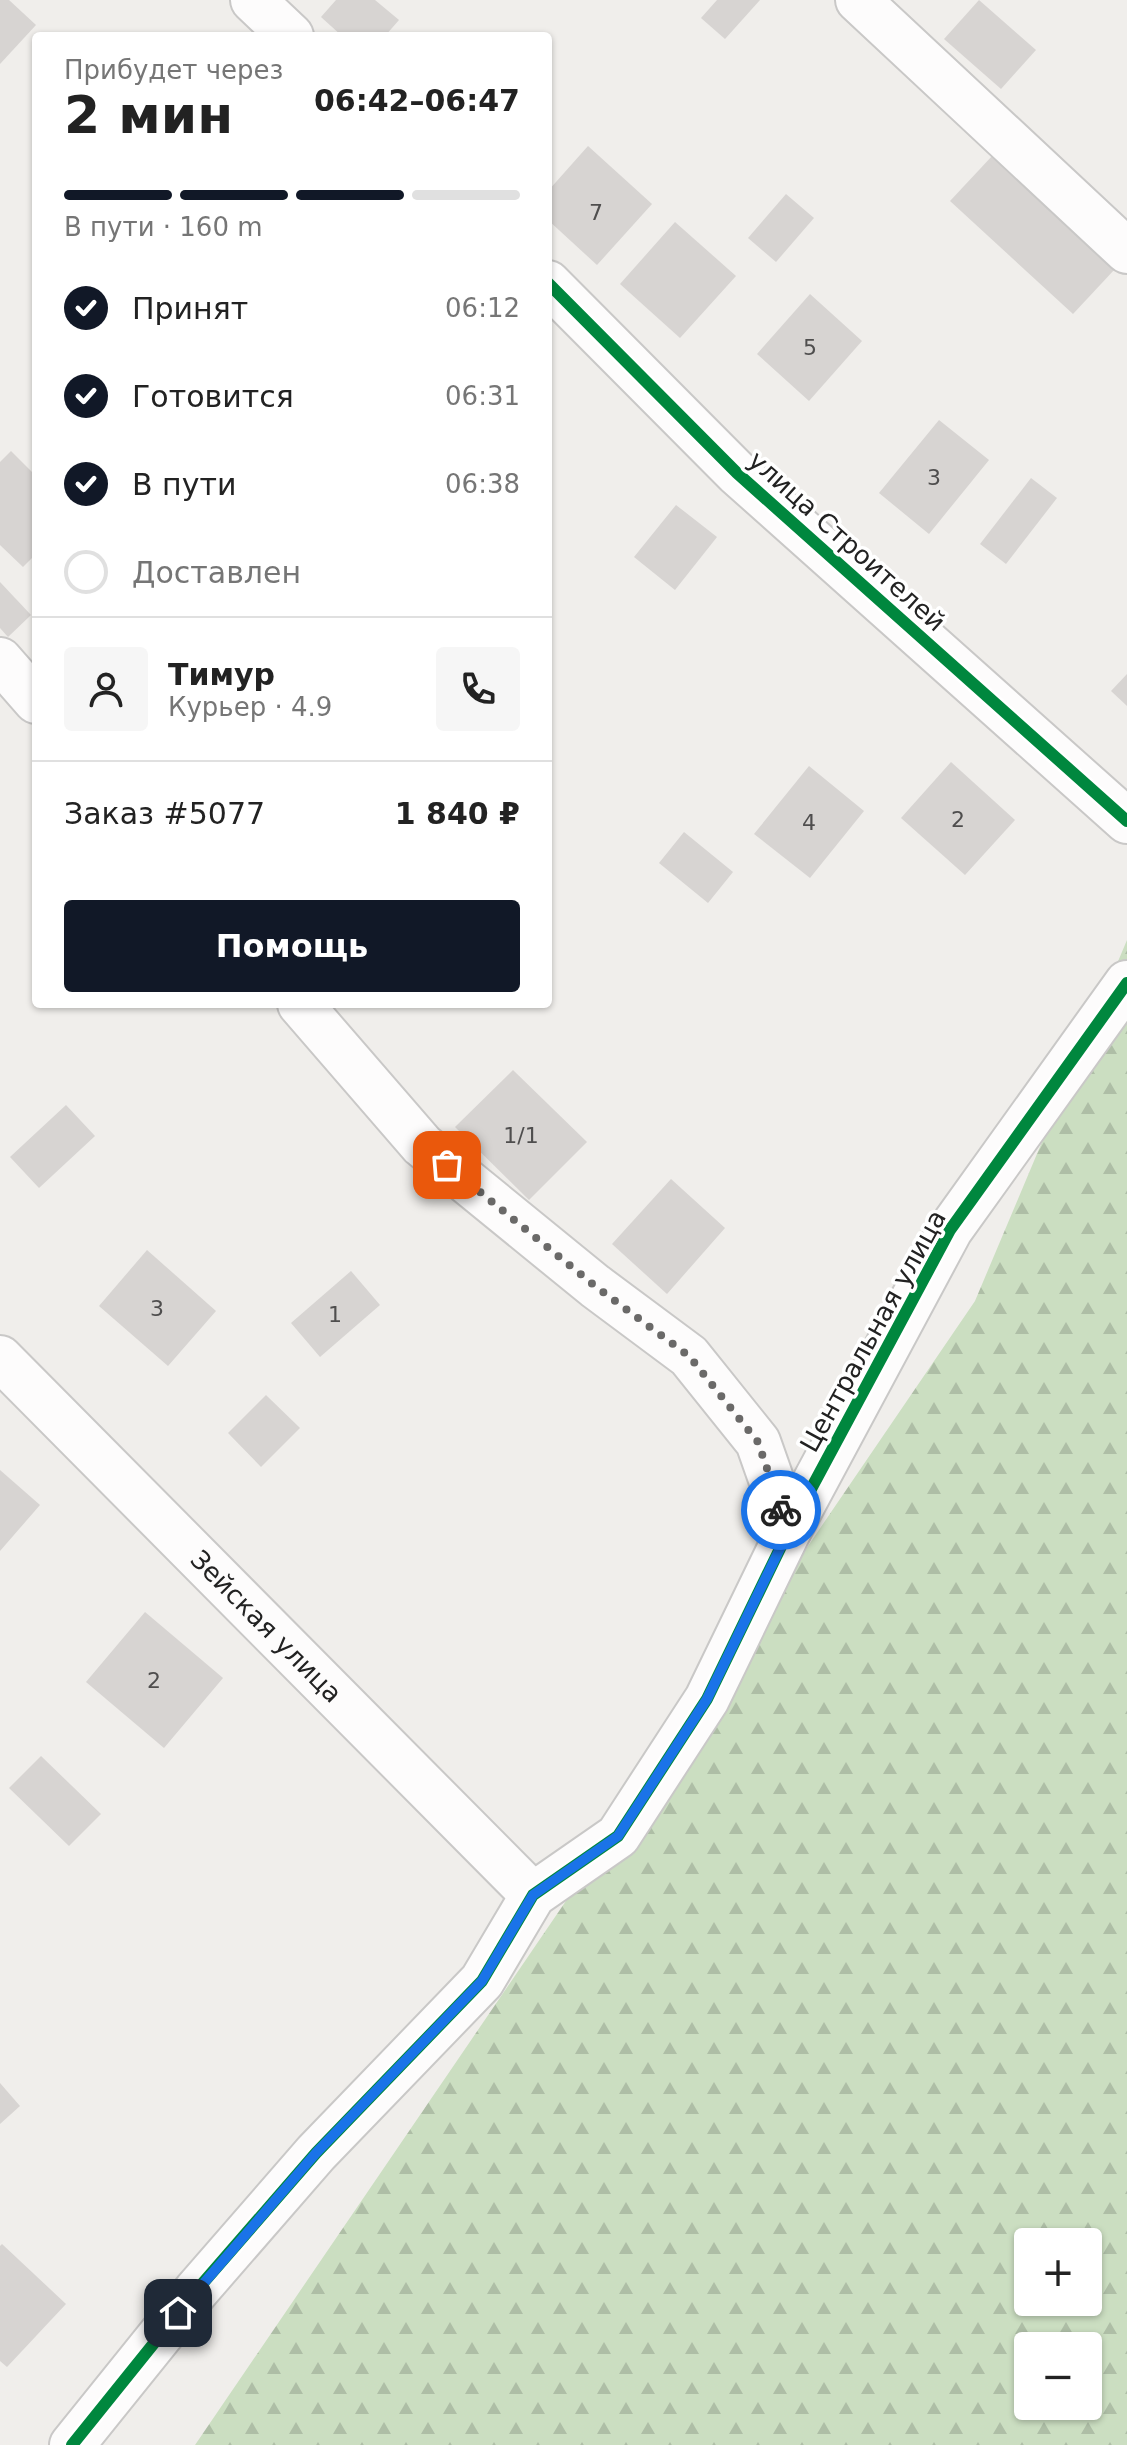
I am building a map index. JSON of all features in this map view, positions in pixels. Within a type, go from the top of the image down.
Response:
[{"type":"street","points":[[253,0],[287,32]]},
{"type":"street","points":[[858,0],[1127,251]]},
{"type":"street","name":"улица Строителей","points":[[552,287],[737,473],[1127,821]]},
{"type":"street","name":"Центральная улица","points":[[72,2445],[196,2291],[316,2153],[482,1981],[533,1895],[618,1836],[707,1699],[789,1530],[950,1230],[1127,983]]},
{"type":"street","points":[[303,1008],[422,1145],[595,1286],[689,1356],[758,1442],[789,1530]]},
{"type":"street","name":"Зейская улица","points":[[0,1358],[533,1895]]},
{"type":"green space","points":[[1127,940],[1127,2445],[195,2445],[975,1301]]},
{"type":"building","points":[[0,0],[9,0],[36,25],[0,64]]},
{"type":"building","points":[[336,0],[375,0],[399,20],[388,32],[338,32],[321,17]]},
{"type":"building","points":[[717,0],[760,0],[725,39],[701,18]]},
{"type":"building","points":[[979,0],[1036,50],[1001,89],[944,39]]},
{"type":"building","points":[[588,146],[652,204],[597,265],[552,224],[552,186]]},
{"type":"building","points":[[993,155],[1115,269],[1073,314],[950,201]]},
{"type":"building","points":[[786,194],[814,218],[776,262],[748,238]]},
{"type":"building","points":[[675,222],[736,276],[680,338],[620,284]]},
{"type":"building","points":[[810,294],[862,341],[809,401],[757,354]]},
{"type":"building","points":[[939,420],[989,460],[929,534],[879,493]]},
{"type":"building","points":[[11,451],[32,472],[32,558],[23,567],[0,545],[0,462]]},
{"type":"building","points":[[1031,478],[1057,498],[1006,564],[980,544]]},
{"type":"building","points":[[676,505],[717,537],[675,590],[634,557]]},
{"type":"building","points":[[0,582],[31,615],[8,637],[0,628]]},
{"type":"building","points":[[1127,674],[1127,706],[1111,691]]},
{"type":"building","points":[[951,762],[1015,820],[965,875],[901,818]]},
{"type":"building","points":[[809,766],[864,811],[810,878],[754,834]]},
{"type":"building","points":[[684,832],[733,872],[708,903],[659,863]]},
{"type":"building","points":[[513,1070],[587,1142],[529,1200],[455,1127]]},
{"type":"building","points":[[66,1105],[95,1136],[39,1188],[10,1157]]},
{"type":"building","points":[[671,1179],[725,1228],[667,1294],[612,1244]]},
{"type":"building","points":[[147,1250],[216,1311],[168,1366],[99,1306]]},
{"type":"building","points":[[351,1271],[380,1305],[320,1357],[291,1323]]},
{"type":"building","points":[[266,1395],[300,1428],[261,1467],[228,1433]]},
{"type":"building","points":[[0,1470],[40,1505],[0,1551]]},
{"type":"building","points":[[145,1612],[223,1678],[164,1748],[86,1682]]},
{"type":"building","points":[[41,1756],[101,1814],[69,1846],[9,1788]]},
{"type":"building","points":[[0,2083],[20,2106],[0,2124]]},
{"type":"building","points":[[2,2244],[66,2304],[7,2367],[0,2361]]},
{"type":"cycle path","points":[[552,287],[737,473],[1127,821]]},
{"type":"cycle path","points":[[72,2445],[196,2291],[316,2153],[482,1981],[533,1895],[618,1836],[707,1699],[789,1530],[950,1230],[1127,983]]},
{"type":"way so far","points":[[447,1165],[595,1286],[689,1356],[758,1442],[781,1510]]},
{"type":"route","points":[[178,2313],[316,2153],[482,1981],[533,1895],[618,1836],[707,1699],[789,1530],[781,1510]]}]
